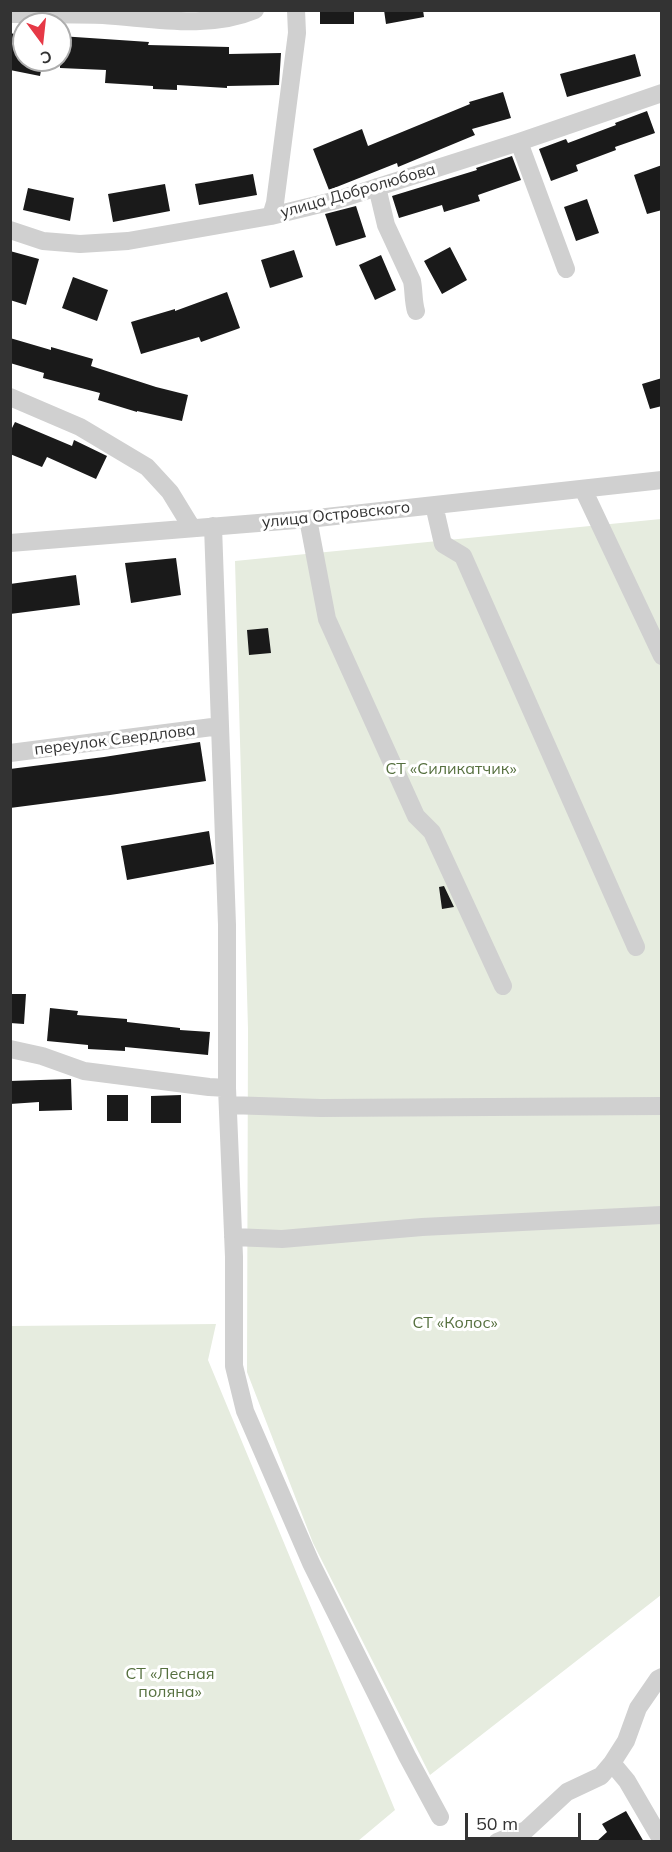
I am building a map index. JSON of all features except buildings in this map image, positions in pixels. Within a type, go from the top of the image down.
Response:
[{"type":"street","points":[[10,14],[102,15],[193,21],[225,18],[255,10]]},
{"type":"street","points":[[271,216],[275,203],[297,33],[296,10]]},
{"type":"street","name":"улица Добролюбова","points":[[10,230],[43,241],[80,244],[128,241],[271,216],[337,200],[660,97]]},
{"type":"street","points":[[519,142],[566,269]]},
{"type":"street","points":[[377,187],[386,225],[412,281],[412,296],[416,312]]},
{"type":"street","points":[[10,397],[80,428],[147,467],[170,492],[192,528]]},
{"type":"street","name":"улица Островского","points":[[10,543],[308,519],[661,481]]},
{"type":"street","points":[[583,489],[662,656]]},
{"type":"street","points":[[434,505],[442,544],[463,556],[636,947]]},
{"type":"street","points":[[308,519],[327,619],[416,816],[432,832],[503,986]]},
{"type":"street","points":[[213,526],[227,925],[227,1097],[233,1237],[234,1366],[245,1410],[311,1563],[406,1756],[440,1816]]},
{"type":"street","name":"переулок Свердлова","points":[[10,753],[219,726]]},
{"type":"street","points":[[10,1049],[42,1056],[84,1071],[227,1097],[321,1108],[662,1106]]},
{"type":"street","points":[[233,1237],[282,1239],[466,1224],[662,1215]]},
{"type":"street","points":[[496,1842],[526,1830],[567,1792],[601,1776],[626,1741],[639,1708],[658,1678],[662,1677]]},
{"type":"street","points":[[612,1763],[627,1782],[662,1841]]},
{"type":"green space","points":[[661,519],[661,1595],[430,1775],[313,1543],[247,1372],[248,1029],[235,561]]},
{"type":"green space","name":"СТ «Лесная поляна»","points":[[216,1324],[208,1360],[395,1810],[358,1841],[11,1841],[11,1326]]},
{"type":"park label","name":"СТ «Силикатчик»","points":[[451,769]]},
{"type":"park label","name":"СТ «Колос»","points":[[455,1323]]}]
